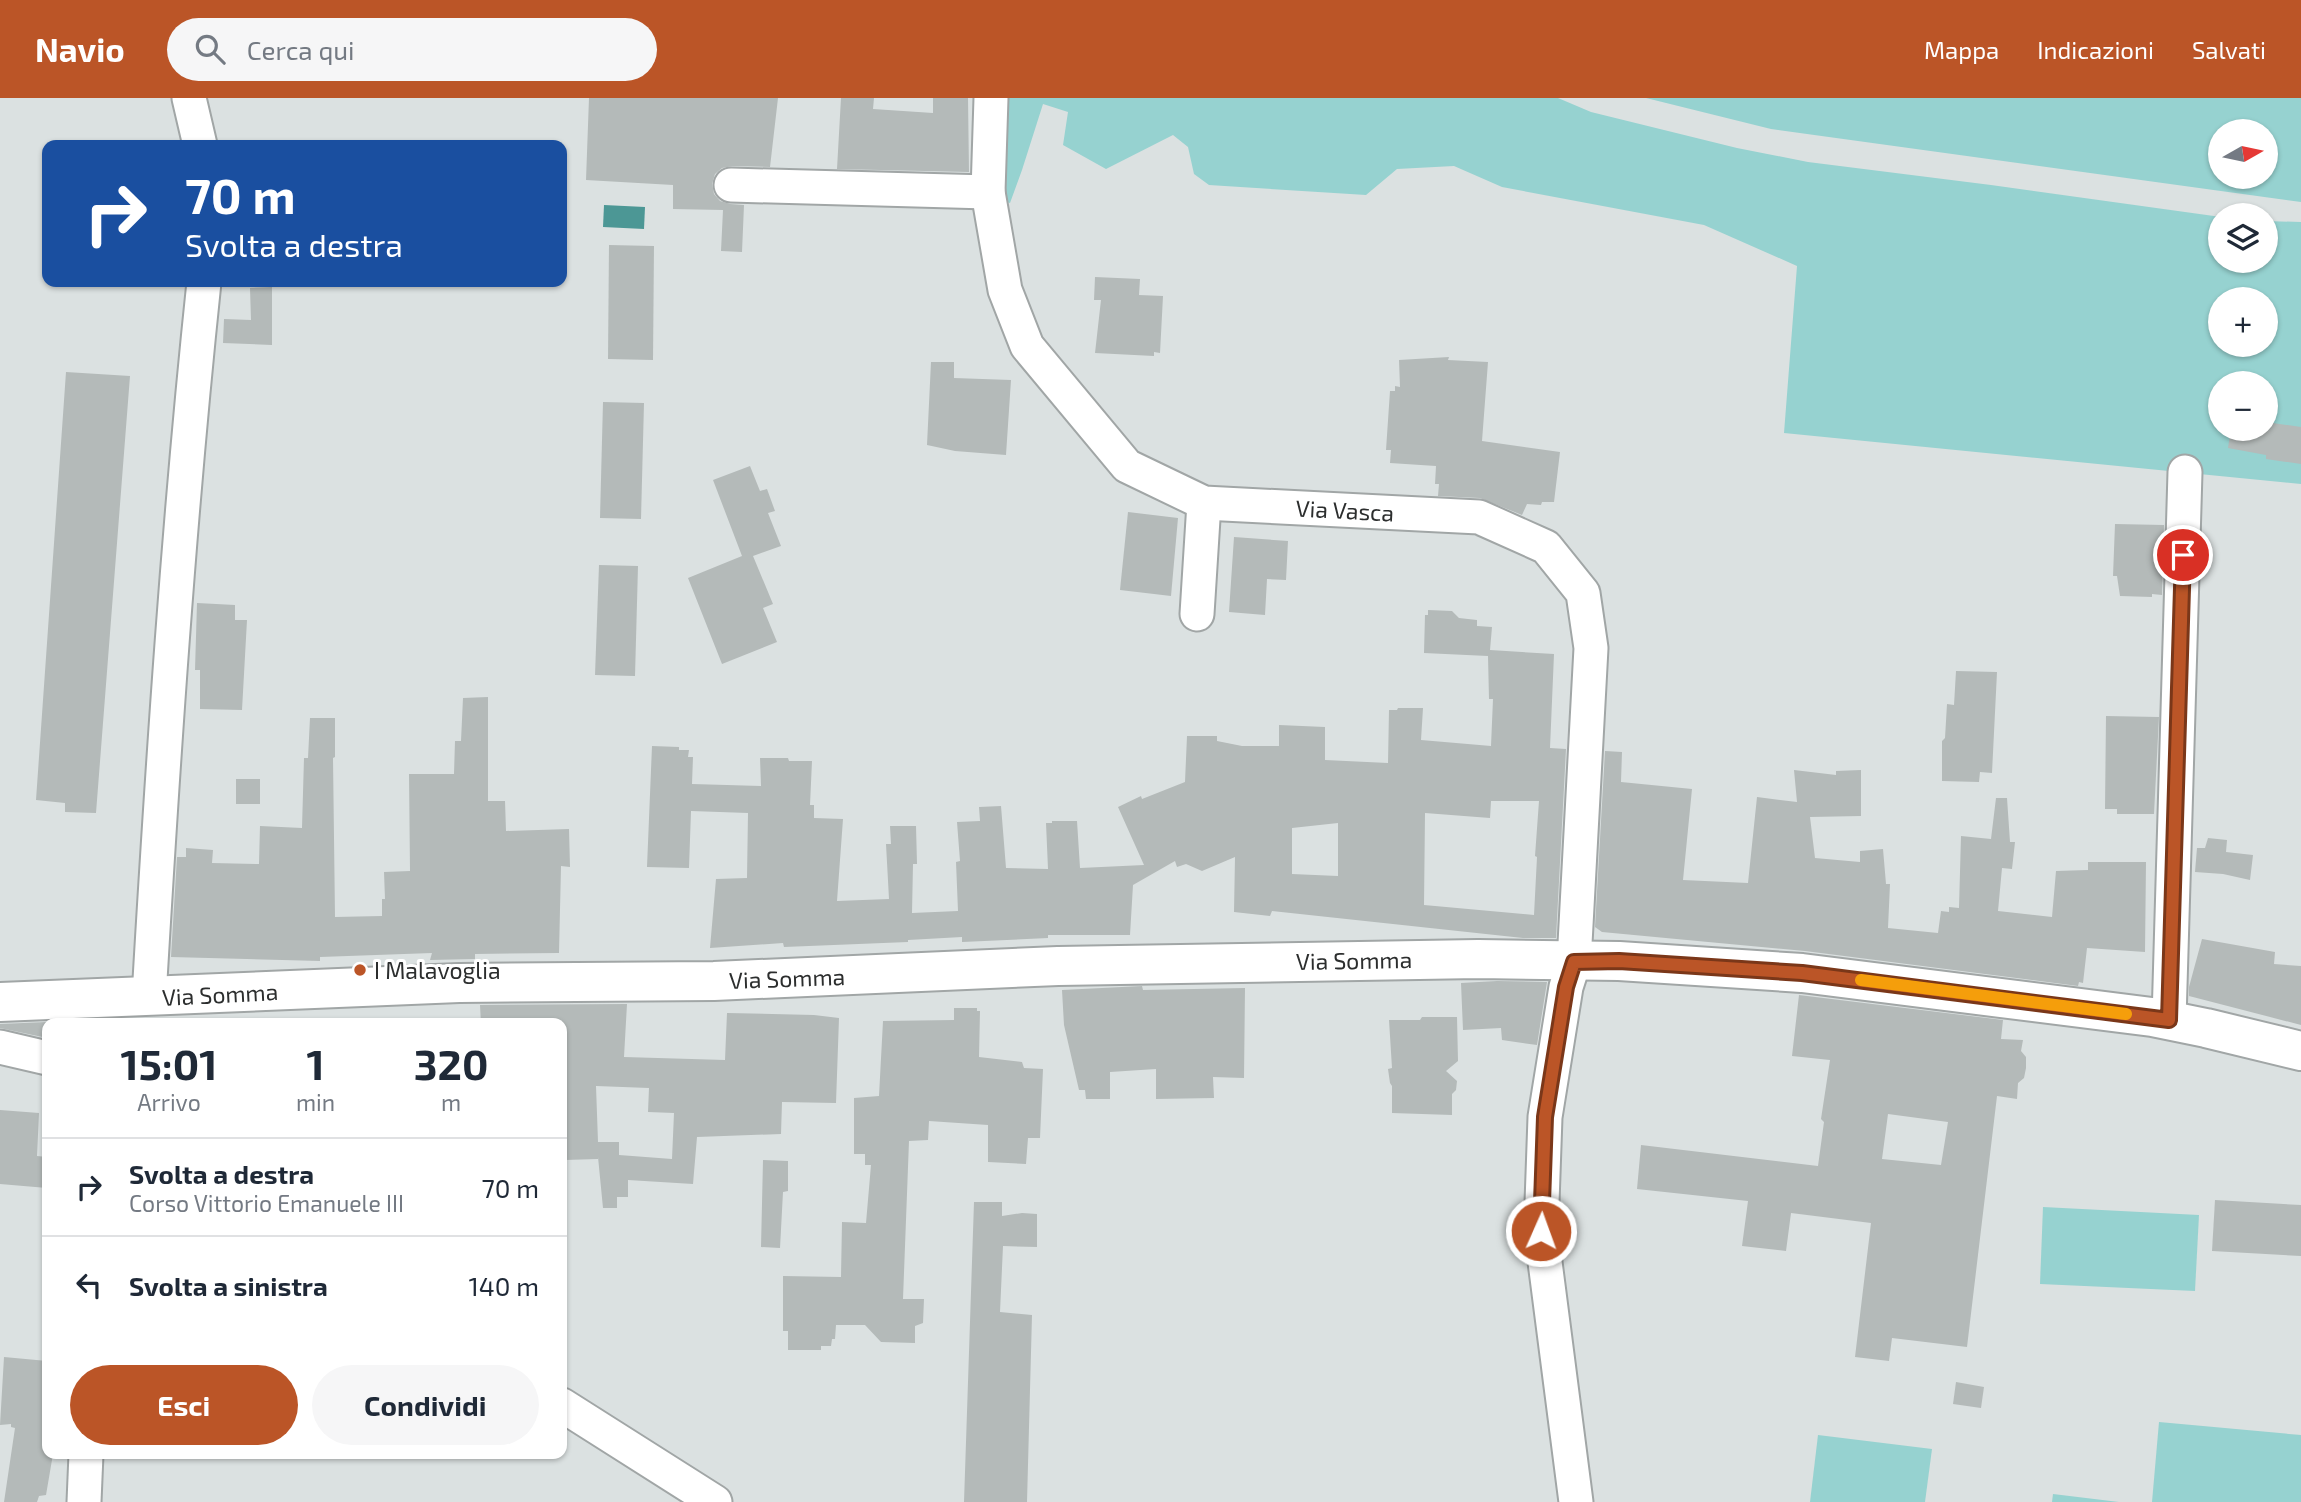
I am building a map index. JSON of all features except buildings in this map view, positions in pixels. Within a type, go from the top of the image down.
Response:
[{"type":"street","points":[[189,98],[199,140]]},
{"type":"street","name":"Via Vasca","points":[[991,98],[988,192],[1005,290],[1027,346],[1127,466],[1205,503],[1479,517],[1546,547],[1583,593],[1591,648],[1574,962],[1566,987],[1545,1117],[1541,1231],[1576,1502]]},
{"type":"street","points":[[731,185],[988,192]]},
{"type":"street","points":[[149,997],[162,784],[203,287]]},
{"type":"street","points":[[2169,1020],[2185,472]]},
{"type":"street","points":[[1197,614],[1205,503]]},
{"type":"street","name":"Via Somma","points":[[0,1002],[459,983],[741,980],[1071,965],[1478,959],[1619,961],[1802,973],[2169,1020],[2301,1051]]},
{"type":"street","points":[[0,1047],[42,1057]]},
{"type":"street","points":[[567,1408],[715,1502]]},
{"type":"street","points":[[84,1502],[86,1459]]},
{"type":"shaded area","points":[[996,98],[1558,98],[1591,112],[1737,148],[1808,162],[2208,215],[2208,273],[2278,273],[2278,221],[2301,222],[2301,484],[1784,433],[1797,266],[1704,225],[1502,187],[1454,166],[1397,169],[1366,195],[1209,185],[1194,174],[1188,147],[1173,135],[1106,169],[1063,145],[1068,112],[1043,104],[1010,203],[994,199]]},
{"type":"shaded area","points":[[1646,98],[2301,98],[2301,202],[1771,129]]},
{"type":"shaded area","points":[[604,205],[645,207],[644,229],[603,227]]},
{"type":"shaded area","points":[[2043,1207],[2199,1215],[2195,1291],[2040,1284]]},
{"type":"shaded area","points":[[2159,1422],[2301,1435],[2301,1502],[2152,1502]]},
{"type":"shaded area","points":[[1818,1435],[1932,1449],[1925,1502],[1810,1502]]},
{"type":"shaded area","points":[[2053,1494],[2119,1502],[2052,1502]]},
{"type":"slow traffic","points":[[1861,980],[2126,1014]]},
{"type":"place","name":"I Malavoglia","points":[[360,970]]},
{"type":"route","points":[[1541,1231],[1545,1117],[1566,987],[1574,962],[1619,961],[1802,973],[2169,1020],[2183,555]]}]
